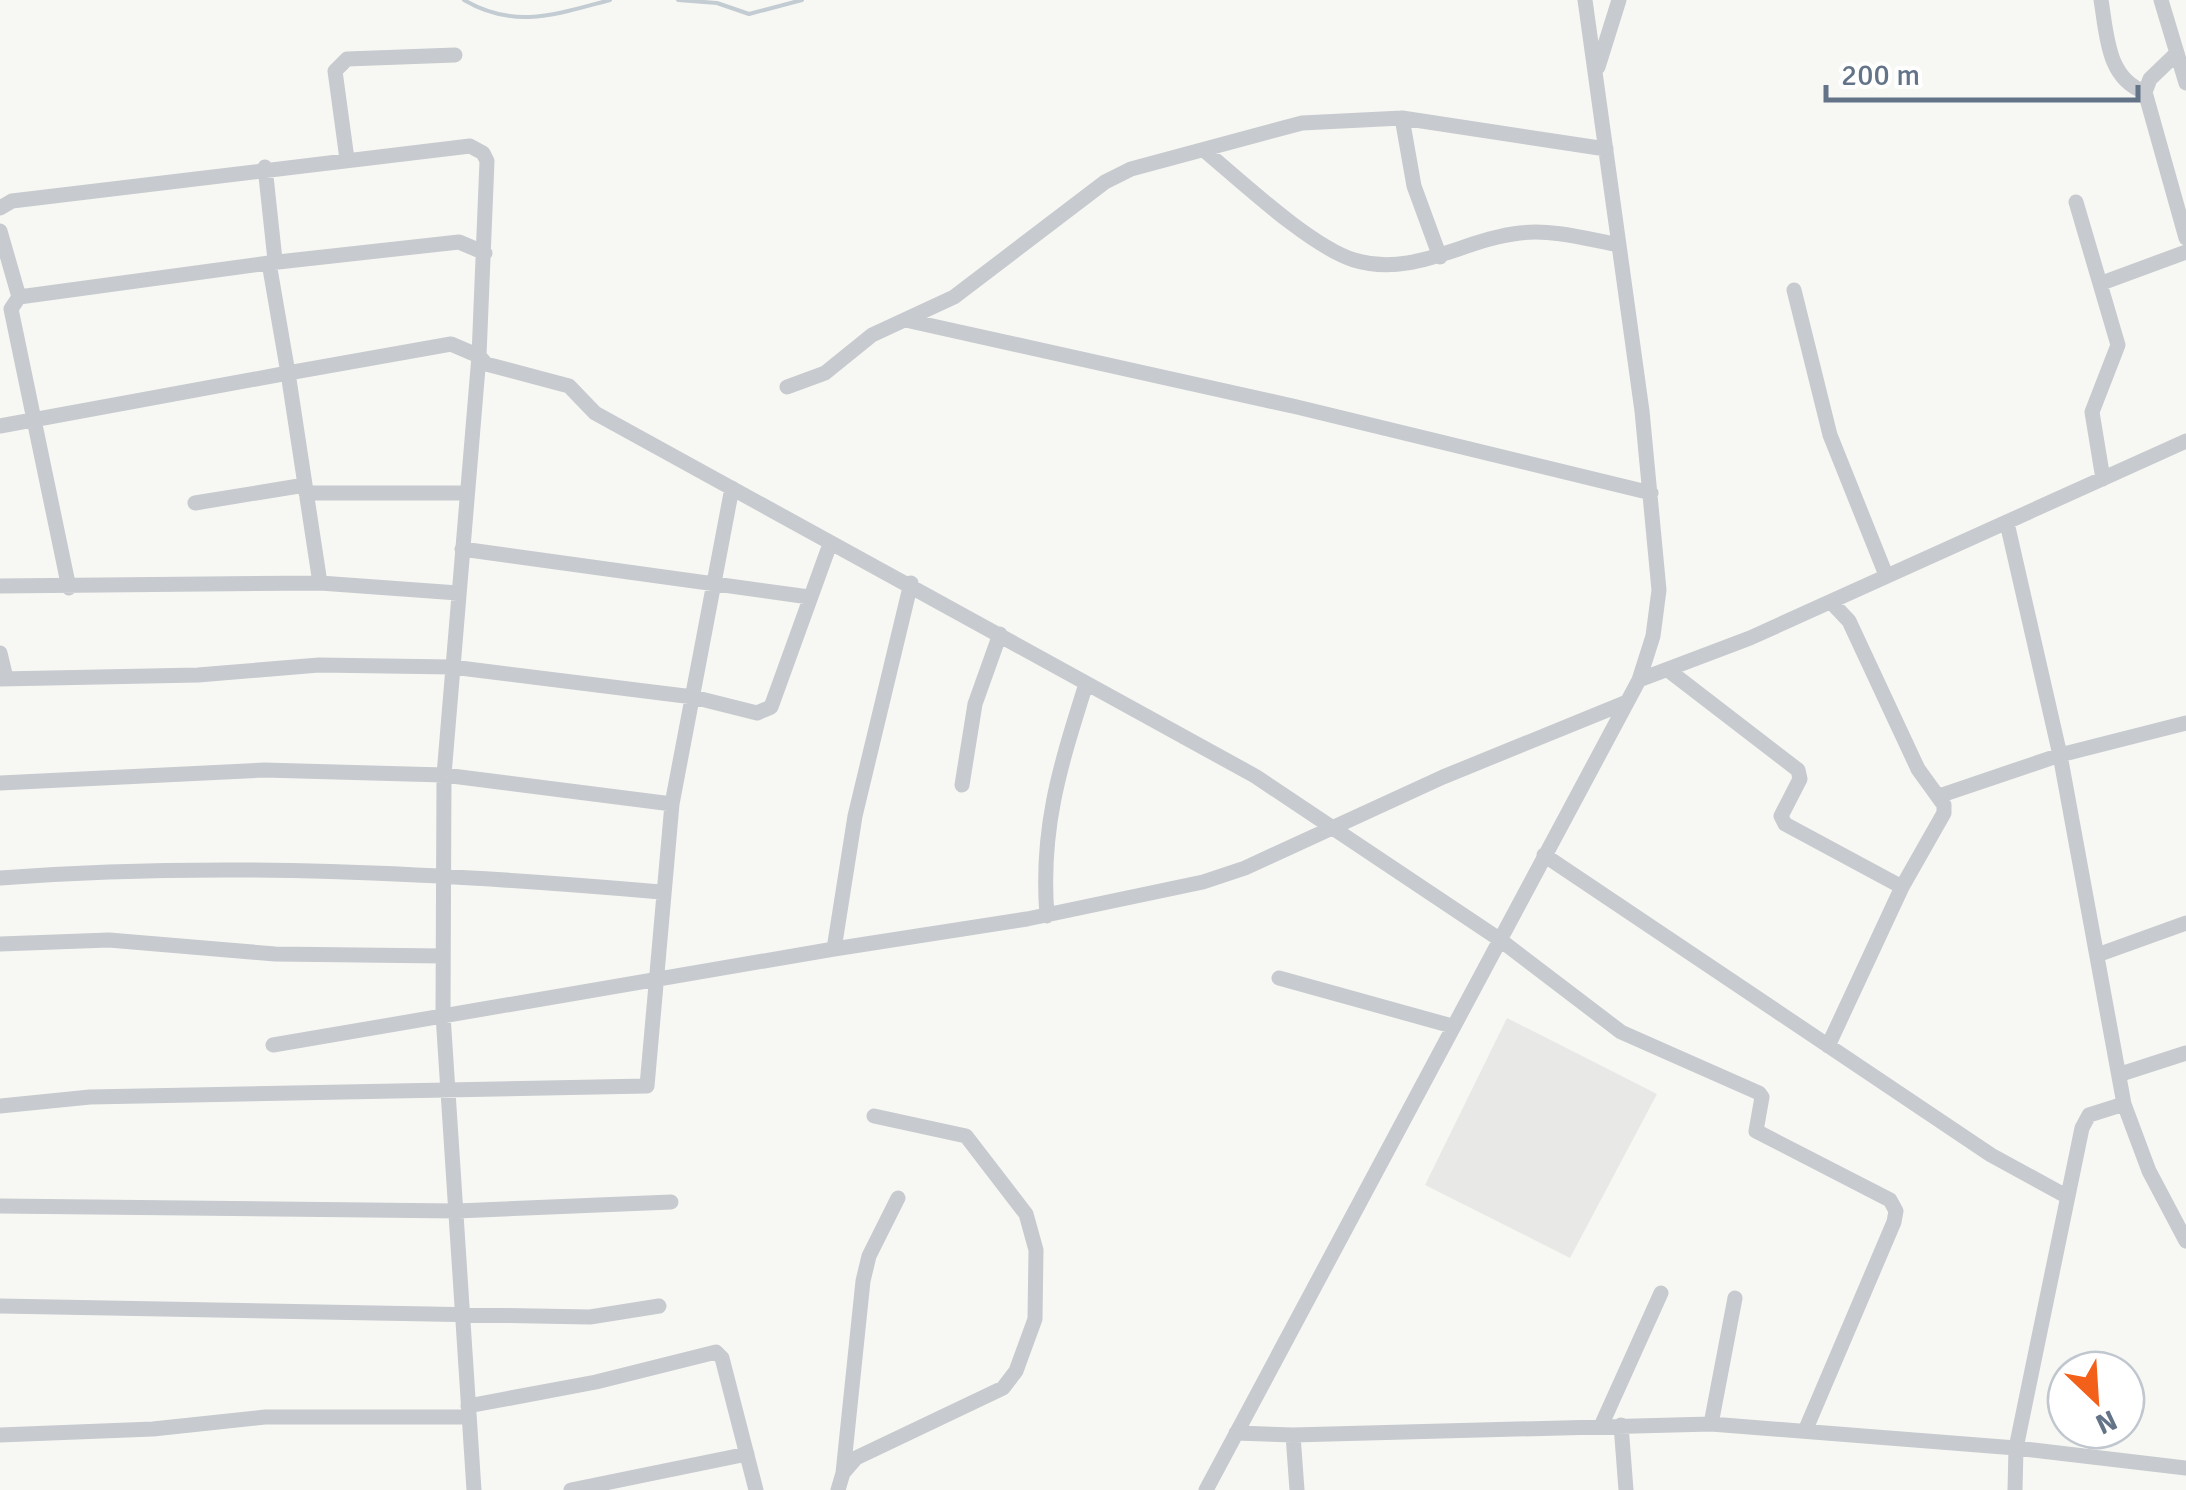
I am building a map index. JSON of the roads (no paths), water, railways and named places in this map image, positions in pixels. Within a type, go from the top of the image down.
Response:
[{"type":"street","points":[[1206,1490],[1639,680],[1652,636],[1659,590],[1651,493],[1585,0]]},
{"type":"street","points":[[1596,76],[1619,0]]},
{"type":"street","points":[[2101,0],[2116,70],[2132,87],[2145,92]]},
{"type":"street","points":[[2161,0],[2186,83]]},
{"type":"street","points":[[2177,53],[2150,79],[2145,92],[2186,238]]},
{"type":"street","points":[[346,159],[336,71],[340,64],[347,59],[455,55]]},
{"type":"street","points":[[788,387],[825,373],[872,335],[910,321],[954,297],[1105,182],[1131,168],[1205,151],[1267,130],[1402,118],[1514,131],[1606,148]]},
{"type":"street","points":[[1402,118],[1414,186],[1440,257]]},
{"type":"street","points":[[0,208],[12,201],[470,146],[483,152],[488,161],[479,356],[444,775],[442,1015],[474,1490]]},
{"type":"street","points":[[1205,151],[1274,207],[1355,260],[1380,264],[1440,257],[1520,233],[1554,232],[1619,245]]},
{"type":"street","points":[[265,168],[272,262],[320,583]]},
{"type":"street","points":[[2076,202],[2118,345],[2092,412],[2104,479]]},
{"type":"street","points":[[0,232],[19,297]]},
{"type":"street","points":[[69,588],[10,309],[19,297],[272,262],[459,242],[485,253]]},
{"type":"street","points":[[2102,284],[2186,252]]},
{"type":"street","points":[[1794,290],[1830,435],[1886,575]]},
{"type":"street","points":[[910,321],[1374,425],[1651,493]]},
{"type":"street","points":[[0,426],[451,344],[479,356],[494,368],[569,386],[595,413],[1255,776],[1498,939],[1622,1032],[1759,1094],[1762,1098],[1756,1131],[1854,1178],[1895,1206],[1894,1222],[1805,1431]]},
{"type":"street","points":[[1639,680],[1831,602],[2186,442]]},
{"type":"street","points":[[0,1106],[90,1097],[647,1086],[651,1077],[652,983],[672,804],[732,488]]},
{"type":"street","points":[[195,503],[305,489],[466,493]]},
{"type":"street","points":[[2007,523],[2060,754],[2100,954],[2124,1104],[2149,1171],[2186,1241]]},
{"type":"street","points":[[0,653],[3,679],[198,675],[319,665],[452,667],[693,696],[751,712],[771,707],[830,544]]},
{"type":"street","points":[[462,550],[809,597]]},
{"type":"street","points":[[0,586],[320,583],[458,593]]},
{"type":"street","points":[[834,949],[855,816],[911,584]]},
{"type":"street","points":[[1828,1046],[1902,887],[1942,822],[1944,804],[1918,769],[1849,621],[1831,602]]},
{"type":"street","points":[[962,786],[975,704],[1000,634]]},
{"type":"street","points":[[1668,670],[1798,770],[1800,779],[1782,816],[1785,824],[1902,887]]},
{"type":"street","points":[[1047,916],[1044,858],[1051,797],[1086,684]]},
{"type":"street","points":[[273,1045],[1047,916],[1203,882],[1627,702]]},
{"type":"street","points":[[1939,796],[2060,754],[2186,723]]},
{"type":"street","points":[[0,783],[264,770],[444,775],[672,804]]},
{"type":"street","points":[[1544,855],[1992,1155],[2066,1196]]},
{"type":"street","points":[[0,878],[157,870],[443,874],[661,892]]},
{"type":"street","points":[[2100,954],[2186,922]]},
{"type":"street","points":[[0,944],[109,940],[275,954],[443,956]]},
{"type":"street","points":[[1279,978],[1452,1026]]},
{"type":"street","points":[[2121,1074],[2186,1053]]},
{"type":"street","points":[[2016,1490],[2016,1448],[2066,1196],[2089,1114],[2124,1104]]},
{"type":"street","points":[[843,1473],[861,1455],[1003,1388],[1016,1371],[1034,1319],[1036,1250],[1030,1224],[974,1142],[958,1133],[874,1116]]},
{"type":"street","points":[[838,1490],[863,1281],[869,1256],[898,1198]]},
{"type":"street","points":[[0,1206],[457,1211],[671,1202]]},
{"type":"street","points":[[1600,1426],[1660,1292]]},
{"type":"street","points":[[1711,1424],[1735,1298]]},
{"type":"street","points":[[0,1306],[461,1317],[590,1317],[660,1306]]},
{"type":"street","points":[[0,1435],[153,1429],[265,1416],[468,1411],[716,1352],[722,1358],[756,1490]]},
{"type":"street","points":[[1236,1433],[1293,1435],[1711,1424],[2016,1448],[2186,1468]]},
{"type":"street","points":[[1620,1425],[1626,1490]]},
{"type":"street","points":[[1293,1435],[1297,1490]]},
{"type":"street","points":[[571,1490],[748,1454]]},
{"type":"waterway","points":[[464,0],[501,15],[519,17],[554,14],[610,0]]},
{"type":"waterway","points":[[678,0],[717,3],[749,14],[802,0]]}]
